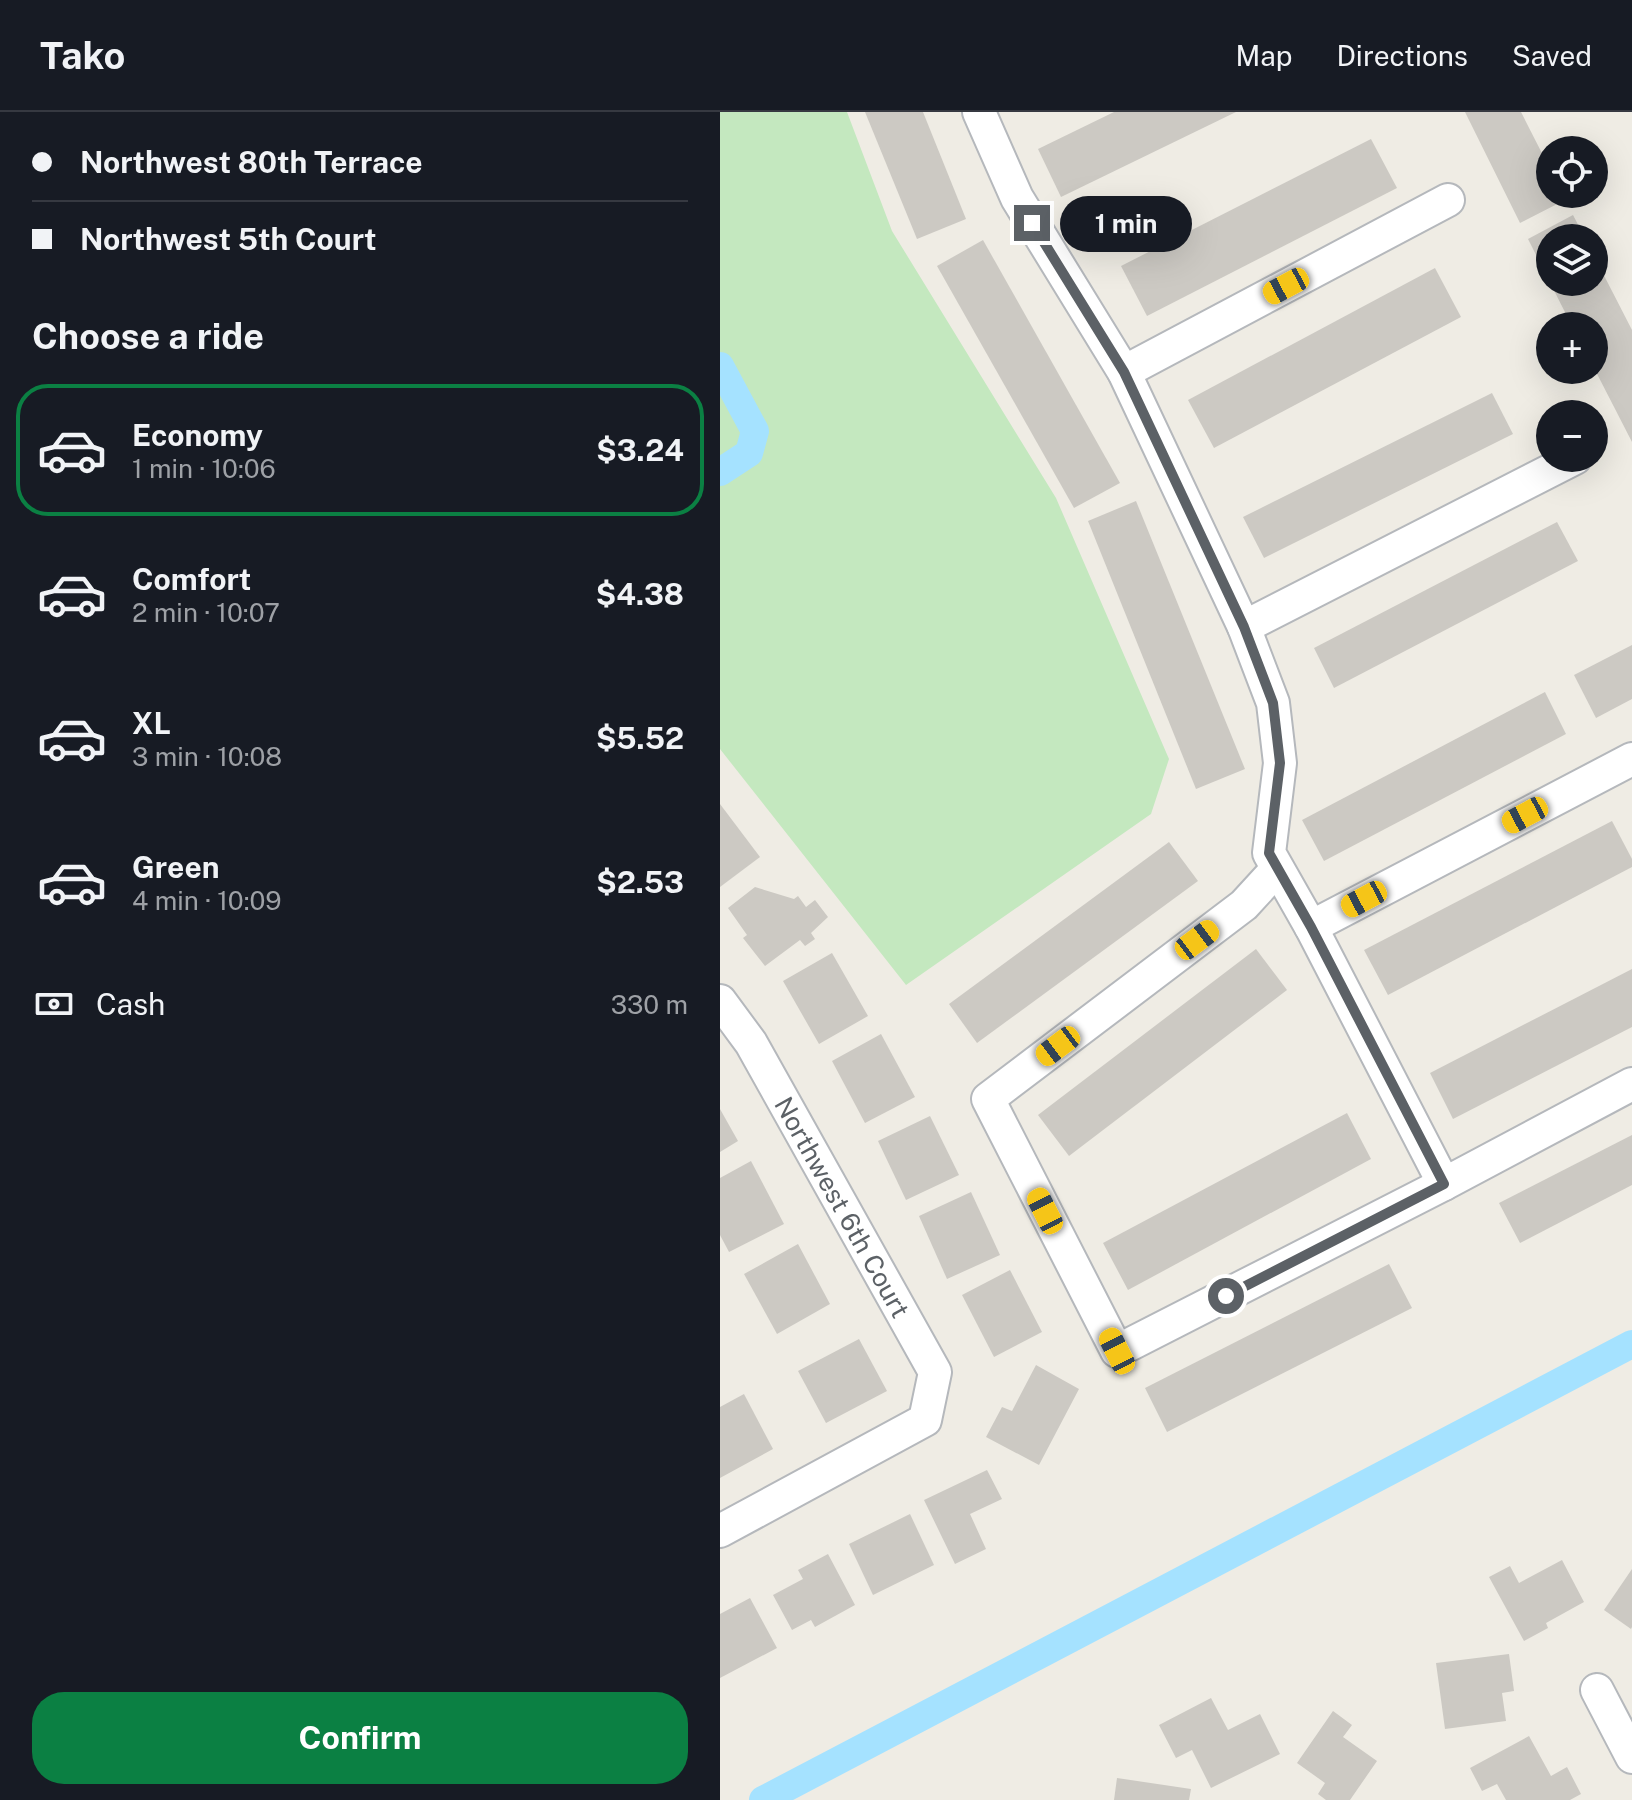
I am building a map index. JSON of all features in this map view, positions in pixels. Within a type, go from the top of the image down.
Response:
[{"type":"street","points":[[979,112],[1017,198],[1124,372],[1244,627],[1273,703],[1280,763],[1269,853],[1311,927],[1444,1184]]},
{"type":"street","points":[[1124,372],[1448,200]]},
{"type":"street","points":[[1244,627],[1548,472]]},
{"type":"street","points":[[1311,927],[1632,759]]},
{"type":"street","points":[[1277,869],[1244,905],[988,1099],[1117,1351],[1632,1084]]},
{"type":"street","name":"Northwest 6th Court","points":[[720,1001],[751,1043],[935,1372],[925,1420],[720,1531]]},
{"type":"street","points":[[1597,1690],[1632,1757]]},
{"type":"green space","points":[[720,112],[847,112],[892,231],[1056,498],[1169,759],[1151,814],[906,985],[720,749]]},
{"type":"building","points":[[865,112],[923,112],[966,219],[917,239]]},
{"type":"building","points":[[1114,112],[1236,112],[1061,197],[1038,149]]},
{"type":"building","points":[[1465,112],[1521,112],[1536,141],[1536,208],[1549,208],[1520,223]]},
{"type":"building","points":[[1371,139],[1397,188],[1147,316],[1121,266]]},
{"type":"building","points":[[1573,215],[1578,224],[1556,224]]},
{"type":"building","points":[[1536,235],[1536,255],[1528,239]]},
{"type":"building","points":[[983,240],[1120,483],[1074,508],[937,266]]},
{"type":"building","points":[[1435,268],[1461,317],[1214,448],[1188,400]]},
{"type":"building","points":[[1608,283],[1632,330],[1632,442],[1602,384],[1608,384],[1608,312],[1565,312],[1557,296],[1608,296]]},
{"type":"building","points":[[1492,393],[1513,434],[1264,558],[1243,517]]},
{"type":"building","points":[[1136,501],[1245,769],[1196,789],[1088,521]]},
{"type":"building","points":[[1557,522],[1578,561],[1334,688],[1314,648]]},
{"type":"building","points":[[1632,645],[1632,699],[1596,718],[1574,675]]},
{"type":"building","points":[[1545,692],[1566,734],[1324,861],[1302,820]]},
{"type":"building","points":[[720,804],[760,857],[720,887]]},
{"type":"building","points":[[1612,821],[1632,859],[1632,867],[1388,995],[1364,950]]},
{"type":"building","points":[[1169,842],[1198,881],[977,1043],[949,1004]]},
{"type":"building","points":[[755,887],[794,899],[798,896],[806,907],[815,900],[828,917],[811,933],[815,939],[805,946],[800,940],[765,966],[743,938],[747,935],[728,908]]},
{"type":"building","points":[[1256,949],[1287,990],[1069,1156],[1038,1115]]},
{"type":"building","points":[[832,953],[868,1016],[819,1044],[783,981]]},
{"type":"building","points":[[1632,969],[1632,1027],[1453,1119],[1430,1073]]},
{"type":"building","points":[[881,1034],[915,1097],[865,1123],[832,1061]]},
{"type":"building","points":[[720,1109],[738,1141],[720,1152]]},
{"type":"building","points":[[1347,1113],[1371,1159],[1128,1290],[1103,1243]]},
{"type":"building","points":[[930,1116],[959,1175],[906,1200],[878,1141]]},
{"type":"building","points":[[1632,1135],[1632,1185],[1520,1243],[1499,1203]]},
{"type":"building","points":[[751,1161],[784,1224],[729,1252],[720,1235],[720,1178]]},
{"type":"building","points":[[971,1192],[1000,1255],[947,1279],[919,1216]]},
{"type":"building","points":[[798,1244],[830,1304],[777,1334],[744,1274]]},
{"type":"building","points":[[1389,1264],[1412,1308],[1167,1432],[1145,1388]]},
{"type":"building","points":[[1010,1270],[1042,1332],[994,1357],[962,1295]]},
{"type":"building","points":[[859,1339],[887,1391],[826,1423],[798,1371]]},
{"type":"building","points":[[1036,1365],[1079,1389],[1039,1465],[986,1437],[1002,1407],[1012,1411]]},
{"type":"building","points":[[744,1394],[773,1449],[720,1478],[720,1407]]},
{"type":"building","points":[[987,1470],[1002,1499],[970,1514],[986,1549],[955,1564],[924,1500]]},
{"type":"building","points":[[910,1514],[934,1565],[873,1595],[849,1544]]},
{"type":"building","points":[[828,1554],[855,1605],[815,1627],[811,1620],[792,1630],[773,1595],[803,1579],[798,1570]]},
{"type":"building","points":[[1562,1560],[1584,1602],[1546,1623],[1548,1628],[1524,1641],[1489,1577],[1510,1566],[1519,1583]]},
{"type":"building","points":[[1632,1569],[1632,1627],[1631,1629],[1604,1610]]},
{"type":"building","points":[[750,1598],[777,1648],[720,1678],[720,1614]]},
{"type":"building","points":[[1509,1654],[1514,1691],[1502,1693],[1506,1721],[1445,1729],[1436,1663]]},
{"type":"building","points":[[1211,1698],[1228,1730],[1260,1714],[1280,1754],[1211,1788],[1192,1750],[1176,1758],[1159,1725]]},
{"type":"building","points":[[1333,1711],[1352,1725],[1343,1737],[1377,1761],[1350,1800],[1326,1800],[1318,1794],[1325,1783],[1297,1763]]},
{"type":"building","points":[[1529,1736],[1551,1776],[1567,1767],[1581,1794],[1570,1800],[1506,1800],[1497,1784],[1482,1791],[1470,1768]]},
{"type":"building","points":[[1117,1778],[1191,1789],[1189,1800],[1114,1800]]},
{"type":"waterway","points":[[720,366],[755,431],[749,453],[720,472]]},
{"type":"waterway","points":[[763,1800],[1632,1344]]},
{"type":"route","points":[[1032,223],[1124,372],[1244,627],[1273,703],[1280,763],[1269,853],[1311,927],[1444,1184],[1226,1296]]}]
